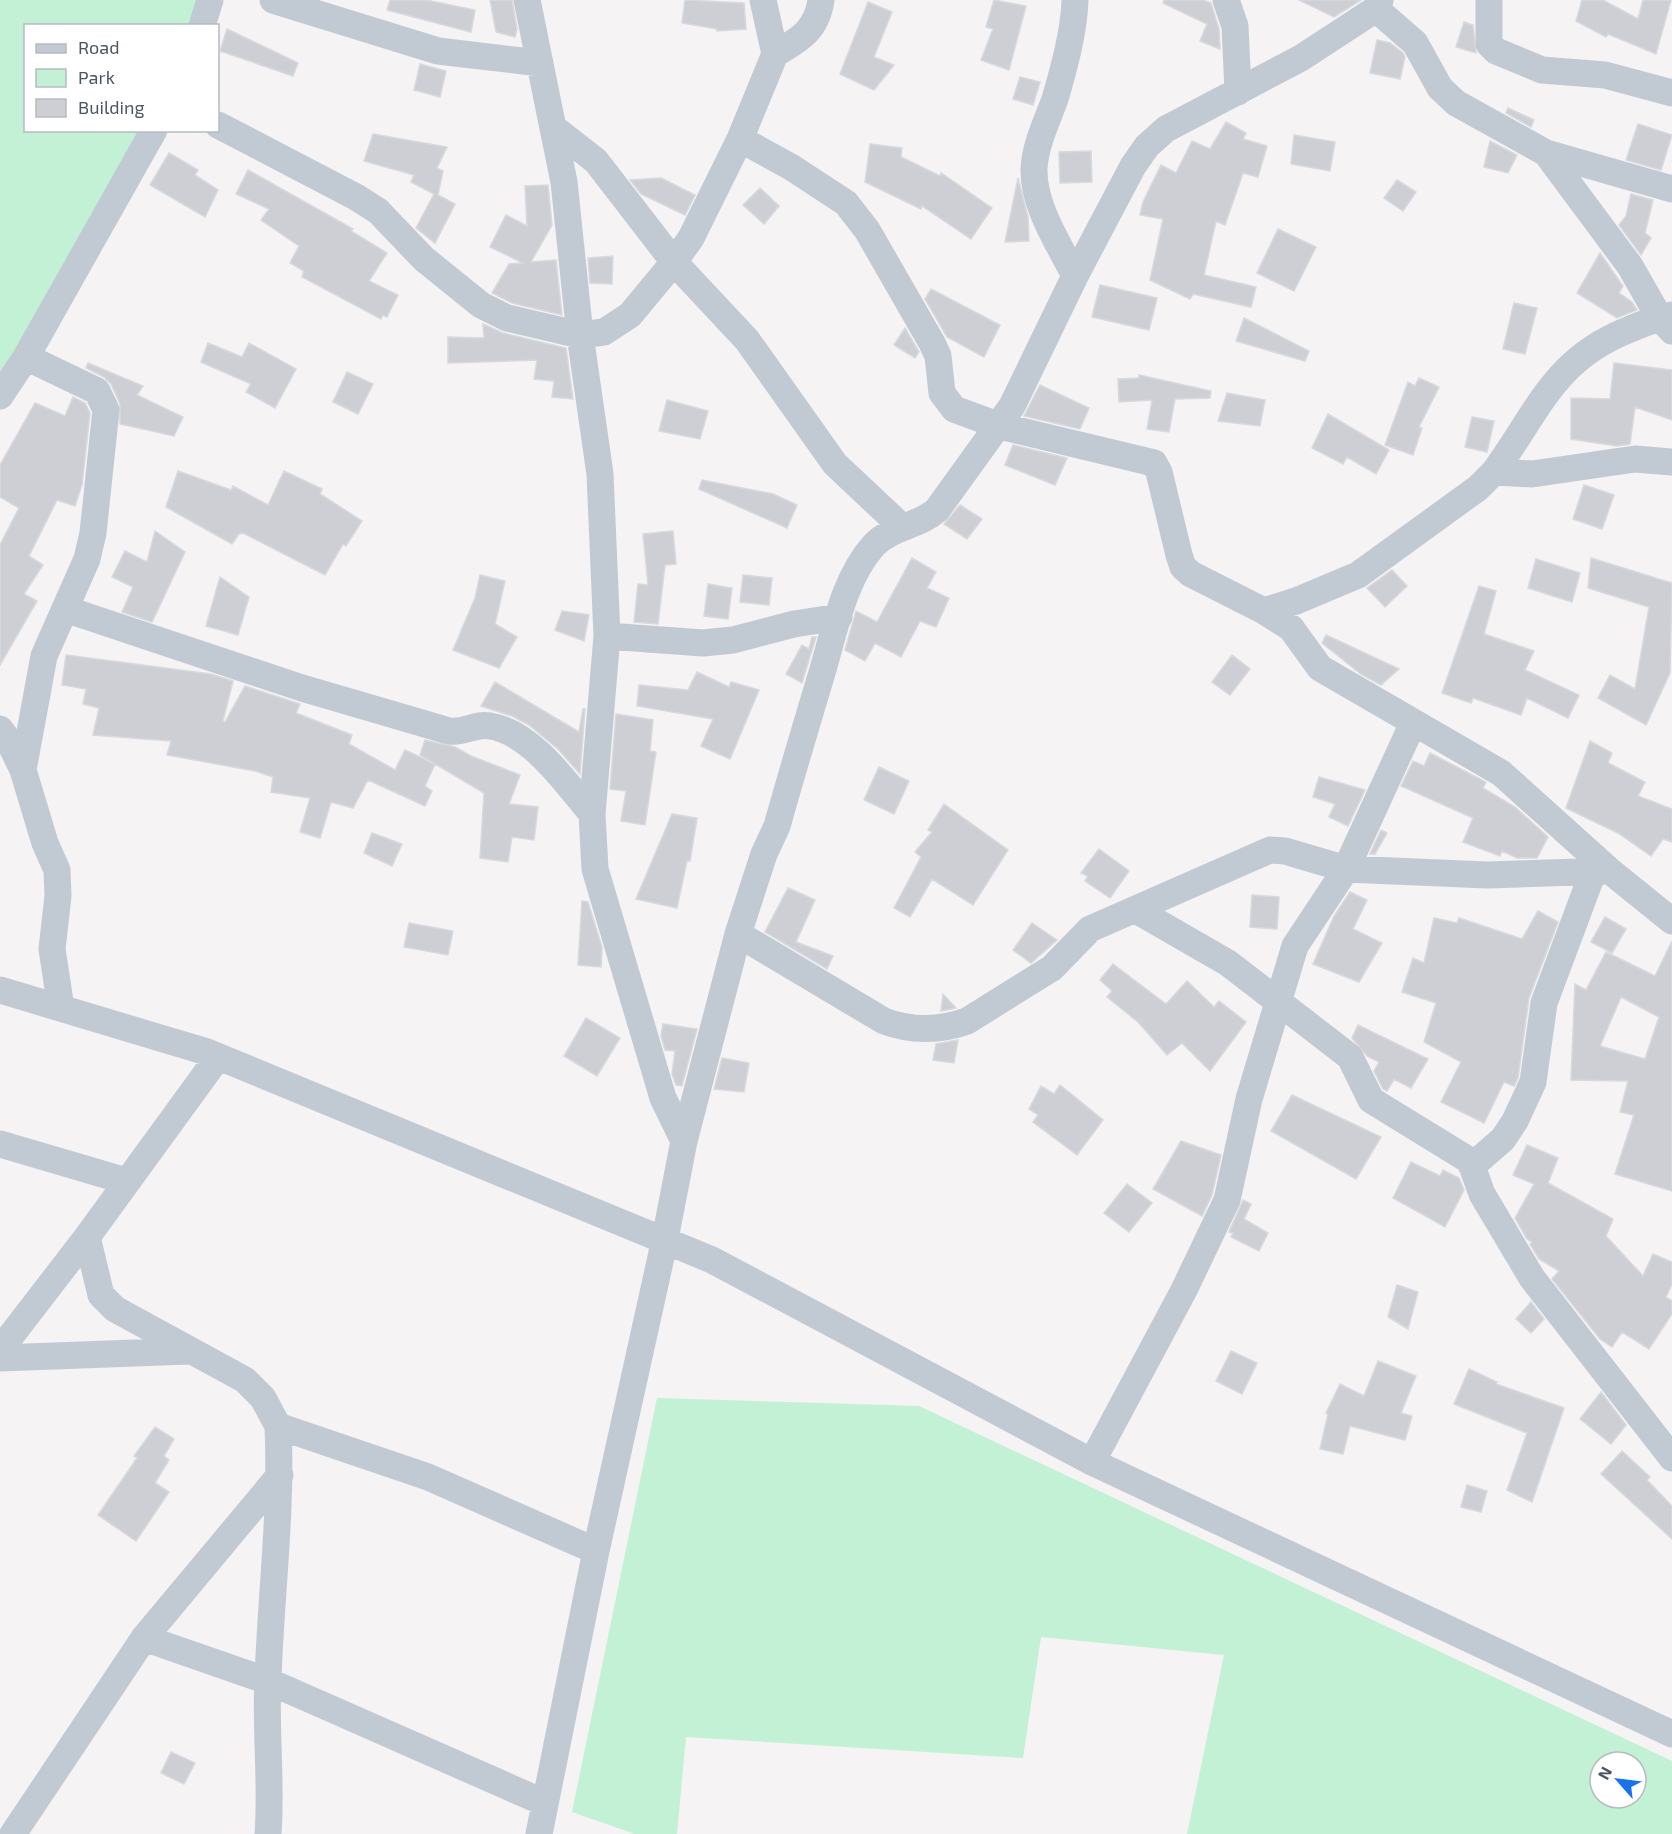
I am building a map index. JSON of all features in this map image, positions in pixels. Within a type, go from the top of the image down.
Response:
[{"type":"street","points":[[203,24],[210,0]]},
{"type":"street","points":[[273,0],[438,51],[540,63]]},
{"type":"street","points":[[527,0],[564,182],[580,335],[600,474],[607,636],[592,814],[595,869],[663,1098],[684,1141]]},
{"type":"street","points":[[763,0],[776,54]]},
{"type":"street","points":[[219,126],[356,196],[378,211],[424,259],[481,304],[507,318],[580,335],[604,332],[630,315],[691,238],[740,139],[776,54],[803,37],[813,26],[821,0]]},
{"type":"street","points":[[1075,0],[1060,79],[1034,169],[1037,188],[1046,215],[1075,276]]},
{"type":"street","points":[[1226,0],[1235,26],[1238,92]]},
{"type":"street","points":[[1489,0],[1489,44],[1496,51],[1542,70],[1605,75],[1672,93]]},
{"type":"street","points":[[539,1834],[596,1551],[665,1239],[684,1141],[738,934],[764,854],[777,826],[839,617],[862,559],[876,543],[902,527],[927,518],[937,510],[1000,426],[1075,276],[1133,166],[1147,146],[1166,129],[1301,58],[1378,5],[1415,43],[1440,88],[1456,103],[1546,153],[1672,189]]},
{"type":"street","points":[[555,129],[596,161],[674,262],[747,340],[834,464],[902,527]]},
{"type":"street","points":[[0,396],[26,357],[153,132]]},
{"type":"street","points":[[740,139],[791,167],[846,203],[867,230],[929,337],[938,356],[942,393],[947,403],[954,409],[1000,426],[1154,463],[1159,472],[1183,567],[1202,582],[1264,611],[1291,628],[1320,668],[1501,774],[1602,871],[1672,921]]},
{"type":"street","points":[[1264,611],[1296,601],[1358,575],[1478,488],[1494,472],[1544,396],[1583,353],[1606,339],[1668,321],[1546,153]]},
{"type":"street","points":[[23,770],[44,656],[87,559],[93,533],[106,410],[98,391],[26,357]]},
{"type":"street","points":[[1494,472],[1532,474],[1635,459],[1672,462]]},
{"type":"street","points":[[65,609],[302,688],[449,730],[469,731],[480,726],[497,728],[523,741],[537,752],[592,814]]},
{"type":"street","points":[[607,636],[703,643],[733,640],[794,624],[839,617]]},
{"type":"street","points":[[1092,1462],[1184,1290],[1227,1200],[1249,1099],[1295,946],[1346,869],[1413,723]]},
{"type":"street","points":[[0,729],[9,741],[23,770],[47,849],[57,870],[59,883],[52,949],[61,1008]]},
{"type":"street","points":[[738,934],[884,1022],[901,1028],[953,1026],[967,1022],[1052,968],[1090,929],[1270,849],[1285,851],[1346,869],[1487,875],[1602,871]]},
{"type":"street","points":[[1472,1166],[1503,1139],[1526,1099],[1537,1066],[1544,1004],[1602,871]]},
{"type":"street","points":[[1136,910],[1212,953],[1350,1057],[1371,1100],[1459,1154],[1472,1166],[1482,1194],[1537,1285],[1672,1458]]},
{"type":"street","points":[[0,990],[218,1057],[665,1239],[743,1276],[1092,1462],[1672,1734]]},
{"type":"street","points":[[0,1350],[87,1237],[218,1057]]},
{"type":"street","points":[[0,1144],[126,1181]]},
{"type":"street","points":[[87,1237],[101,1295],[115,1309],[245,1380],[263,1398],[278,1426],[280,1476],[268,1681],[270,1804],[268,1834]]},
{"type":"street","points":[[0,1359],[190,1351]]},
{"type":"street","points":[[278,1426],[428,1477],[596,1551]]},
{"type":"street","points":[[13,1834],[144,1638],[280,1476]]},
{"type":"street","points":[[144,1638],[268,1681],[545,1803]]},
{"type":"green space","points":[[0,0],[204,0],[200,24],[24,24],[24,132],[154,132],[0,392]]},
{"type":"green space","points":[[657,1398],[919,1406],[1672,1761],[1672,1834],[1187,1834],[1224,1655],[1041,1637],[1023,1758],[686,1737],[677,1834],[635,1834],[572,1812]]},
{"type":"building","points":[[390,0],[426,0],[475,10],[471,32],[387,10]]},
{"type":"building","points":[[490,0],[512,0],[517,29],[515,37],[496,32]]},
{"type":"building","points":[[685,0],[744,3],[746,29],[717,31],[717,29],[682,23]]},
{"type":"building","points":[[994,0],[1026,6],[1009,70],[981,60],[993,29],[986,27]]},
{"type":"building","points":[[1164,0],[1203,0],[1211,3],[1219,29],[1220,49],[1200,41],[1207,24],[1163,3]]},
{"type":"building","points":[[1299,0],[1361,0],[1334,17]]},
{"type":"building","points":[[1582,0],[1603,0],[1638,19],[1643,0],[1671,0],[1656,54],[1608,34],[1606,37],[1576,21]]},
{"type":"building","points":[[868,2],[892,12],[874,57],[894,65],[874,90],[840,74]]},
{"type":"building","points":[[1464,22],[1473,25],[1476,53],[1456,47]]},
{"type":"building","points":[[227,29],[298,63],[293,76],[220,51]]},
{"type":"building","points":[[1377,40],[1390,43],[1403,53],[1405,57],[1400,79],[1370,73]]},
{"type":"building","points":[[420,64],[446,71],[440,97],[414,90]]},
{"type":"building","points":[[1020,77],[1040,82],[1033,105],[1013,99]]},
{"type":"building","points":[[1508,108],[1534,120],[1531,127],[1506,113]]},
{"type":"building","points":[[1226,122],[1246,133],[1243,139],[1267,146],[1258,177],[1243,173],[1225,225],[1216,221],[1204,275],[1256,287],[1251,307],[1193,294],[1190,299],[1150,280],[1163,219],[1140,215],[1143,202],[1161,165],[1176,173],[1192,141],[1210,149]]},
{"type":"building","points":[[1638,124],[1672,135],[1661,170],[1626,160]]},
{"type":"building","points":[[373,134],[447,147],[437,168],[443,171],[438,195],[455,204],[435,243],[416,228],[434,194],[411,182],[414,175],[364,161]]},
{"type":"building","points":[[1294,135],[1335,142],[1330,171],[1291,164]]},
{"type":"building","points":[[1490,141],[1517,155],[1508,173],[1484,167]]},
{"type":"building","points":[[870,144],[902,148],[901,157],[940,176],[941,173],[992,208],[971,239],[922,206],[921,209],[865,182]]},
{"type":"building","points":[[1091,151],[1092,182],[1060,183],[1059,152]]},
{"type":"building","points":[[169,153],[198,170],[195,175],[218,190],[205,217],[150,185]]},
{"type":"building","points":[[248,170],[353,229],[351,231],[387,253],[369,281],[398,295],[387,317],[383,315],[381,319],[302,277],[304,271],[290,263],[299,246],[261,220],[269,209],[236,194]]},
{"type":"building","points":[[661,178],[695,195],[685,215],[641,194],[630,180]]},
{"type":"building","points":[[1018,178],[1028,217],[1029,241],[1005,242]]},
{"type":"building","points":[[1397,180],[1416,192],[1403,211],[1384,198]]},
{"type":"building","points":[[548,185],[552,225],[531,262],[556,260],[562,315],[512,303],[492,293],[509,264],[523,263],[490,247],[506,215],[527,226],[525,186]]},
{"type":"building","points":[[760,188],[779,206],[764,224],[743,205]]},
{"type":"building","points":[[1631,194],[1653,200],[1645,233],[1651,238],[1641,255],[1619,225],[1626,216]]},
{"type":"building","points":[[1278,229],[1316,247],[1294,291],[1257,273]]},
{"type":"building","points":[[1600,253],[1623,286],[1619,293],[1632,302],[1637,310],[1617,318],[1577,293]]},
{"type":"building","points":[[613,256],[612,284],[590,283],[588,258]]},
{"type":"building","points":[[1100,285],[1157,298],[1149,330],[1092,317]]},
{"type":"building","points":[[931,289],[1000,325],[984,357],[947,337],[925,299]]},
{"type":"building","points":[[1514,303],[1537,308],[1525,354],[1503,349]]},
{"type":"building","points":[[1244,318],[1309,351],[1305,361],[1236,341]]},
{"type":"building","points":[[483,324],[503,333],[566,348],[573,399],[552,397],[554,381],[534,379],[537,360],[448,363],[448,337],[484,338]]},
{"type":"building","points":[[905,328],[919,352],[915,358],[894,345]]},
{"type":"building","points":[[208,343],[242,357],[249,343],[296,369],[275,408],[246,392],[251,384],[201,362]]},
{"type":"building","points":[[88,363],[143,386],[137,395],[183,417],[174,436],[120,424],[120,404],[111,384],[104,377],[86,368]]},
{"type":"building","points":[[1614,363],[1672,370],[1672,420],[1635,407],[1630,444],[1617,446],[1571,439],[1571,398],[1610,399]]},
{"type":"building","points":[[347,372],[373,384],[358,414],[333,402]]},
{"type":"building","points":[[1139,375],[1211,391],[1210,398],[1175,399],[1169,432],[1147,429],[1152,400],[1119,402],[1118,379],[1139,378]]},
{"type":"building","points":[[1419,378],[1439,387],[1419,427],[1422,428],[1413,455],[1385,445],[1408,382],[1415,386]]},
{"type":"building","points":[[1040,385],[1089,408],[1080,429],[1024,416]]},
{"type":"building","points":[[1227,393],[1265,400],[1260,426],[1218,421]]},
{"type":"building","points":[[73,397],[85,403],[90,413],[82,485],[75,506],[57,500],[29,556],[43,565],[24,594],[37,601],[0,665],[0,545],[19,508],[0,497],[0,465],[35,403],[65,416]]},
{"type":"building","points":[[667,400],[708,411],[700,439],[659,431]]},
{"type":"building","points":[[1328,414],[1389,450],[1376,474],[1347,457],[1343,464],[1312,448]]},
{"type":"building","points":[[1472,417],[1494,421],[1487,452],[1465,447]]},
{"type":"building","points":[[1013,445],[1067,458],[1055,485],[1005,465]]},
{"type":"building","points":[[178,471],[231,490],[233,486],[268,505],[284,471],[322,489],[320,494],[362,521],[346,546],[343,544],[325,575],[243,533],[239,534],[232,544],[166,507]]},
{"type":"building","points":[[702,480],[773,494],[797,505],[787,528],[699,489]]},
{"type":"building","points":[[1584,485],[1614,495],[1602,529],[1573,519]]},
{"type":"building","points":[[960,505],[982,519],[967,539],[944,524]]},
{"type":"building","points":[[155,531],[185,552],[152,622],[122,612],[133,587],[112,577],[125,551],[147,562]]},
{"type":"building","points":[[673,531],[676,564],[665,565],[658,624],[634,622],[638,584],[648,585],[643,534]]},
{"type":"building","points":[[912,558],[936,572],[927,588],[949,598],[936,627],[920,621],[901,657],[875,643],[865,661],[845,650],[856,611],[877,622]]},
{"type":"building","points":[[1591,558],[1672,583],[1670,673],[1646,725],[1598,698],[1610,675],[1635,689],[1649,607],[1588,588]]},
{"type":"building","points":[[1536,559],[1580,573],[1572,602],[1528,588]]},
{"type":"building","points":[[1392,570],[1407,586],[1385,607],[1367,588]]},
{"type":"building","points":[[480,575],[505,581],[495,624],[517,637],[499,668],[453,650],[475,598]]},
{"type":"building","points":[[743,575],[772,578],[769,605],[740,602]]},
{"type":"building","points":[[220,577],[249,597],[238,635],[206,626]]},
{"type":"building","points":[[708,584],[732,588],[728,619],[704,616]]},
{"type":"building","points":[[1479,586],[1496,591],[1484,634],[1534,651],[1525,670],[1579,695],[1568,718],[1527,698],[1521,715],[1473,698],[1471,703],[1442,693]]},
{"type":"building","points":[[562,611],[589,615],[584,641],[555,630]]},
{"type":"building","points":[[1326,635],[1399,669],[1381,685],[1361,674],[1322,643]]},
{"type":"building","points":[[812,637],[816,637],[802,683],[786,674],[802,645],[809,649]]},
{"type":"building","points":[[66,655],[211,674],[233,681],[223,721],[225,722],[245,686],[300,704],[296,713],[352,735],[349,744],[395,770],[405,750],[435,764],[425,786],[432,791],[425,806],[368,780],[353,808],[331,802],[320,838],[300,832],[310,798],[271,792],[273,777],[255,771],[167,755],[171,741],[93,735],[99,708],[83,704],[86,689],[62,685]]},
{"type":"building","points":[[1232,655],[1250,669],[1230,695],[1212,682]]},
{"type":"building","points":[[697,672],[729,687],[731,682],[759,690],[730,759],[701,746],[713,719],[637,706],[639,685],[688,690]]},
{"type":"building","points":[[495,682],[579,732],[583,709],[585,709],[580,774],[558,749],[529,725],[512,716],[481,706]]},
{"type":"building","points":[[616,714],[653,720],[650,751],[656,752],[645,825],[621,821],[626,791],[610,789]]},
{"type":"building","points":[[425,740],[455,747],[471,756],[520,775],[509,804],[538,807],[534,840],[512,837],[508,862],[480,858],[484,793],[420,755]]},
{"type":"building","points":[[1590,741],[1612,753],[1608,763],[1645,782],[1638,796],[1672,809],[1672,842],[1663,839],[1651,856],[1618,833],[1566,808]]},
{"type":"building","points":[[1430,753],[1486,782],[1483,788],[1515,807],[1548,837],[1537,858],[1517,858],[1502,851],[1500,856],[1463,842],[1473,818],[1401,786],[1413,761],[1424,766]]},
{"type":"building","points":[[879,767],[909,781],[894,814],[864,800]]},
{"type":"building","points":[[1319,777],[1365,790],[1348,826],[1329,817],[1335,804],[1313,797]]},
{"type":"building","points":[[944,804],[1008,850],[973,905],[932,879],[910,917],[894,908],[921,857],[915,852],[932,832],[928,830]]},
{"type":"building","points":[[672,814],[697,818],[690,861],[687,861],[677,908],[636,899]]},
{"type":"building","points":[[1381,830],[1387,833],[1375,854],[1370,854]]},
{"type":"building","points":[[372,833],[402,844],[392,866],[364,853]]},
{"type":"building","points":[[1099,849],[1129,871],[1110,898],[1085,881],[1088,876],[1081,873]]},
{"type":"building","points":[[788,888],[815,900],[796,942],[833,956],[827,969],[765,932]]},
{"type":"building","points":[[1350,892],[1367,900],[1353,929],[1382,943],[1359,982],[1313,964],[1334,916]]},
{"type":"building","points":[[1252,895],[1279,897],[1277,929],[1250,927]]},
{"type":"building","points":[[582,901],[588,902],[602,947],[601,967],[578,965]]},
{"type":"building","points":[[1538,911],[1558,922],[1529,998],[1518,1078],[1514,1086],[1504,1082],[1484,1123],[1441,1102],[1461,1062],[1424,1042],[1436,1003],[1402,992],[1413,958],[1424,963],[1434,918],[1457,923],[1459,918],[1522,939]]},
{"type":"building","points":[[1605,917],[1626,929],[1612,953],[1591,942]]},
{"type":"building","points":[[409,923],[453,931],[448,955],[404,947]]},
{"type":"building","points":[[1032,923],[1057,940],[1031,963],[1013,950]]},
{"type":"building","points":[[1672,941],[1672,1191],[1615,1174],[1634,1115],[1620,1112],[1628,1081],[1571,1080],[1575,984],[1586,990],[1606,952],[1655,976]],"holes":[[[1621,997],[1659,1017],[1645,1059],[1600,1046]]]},
{"type":"building","points":[[1113,964],[1166,1004],[1187,981],[1214,1007],[1219,1001],[1246,1022],[1210,1071],[1182,1043],[1167,1055],[1138,1022],[1107,997],[1112,991],[1100,980]]},
{"type":"building","points":[[943,994],[956,1008],[941,1011]]},
{"type":"building","points":[[586,1018],[620,1038],[597,1076],[564,1056]]},
{"type":"building","points":[[663,1024],[697,1029],[682,1086],[676,1085],[672,1074],[675,1051],[665,1050],[661,1036]]},
{"type":"building","points":[[1358,1025],[1428,1059],[1411,1088],[1394,1079],[1387,1091],[1383,1089],[1374,1071],[1379,1062],[1367,1056],[1352,1038]]},
{"type":"building","points":[[958,1040],[954,1063],[933,1060],[936,1044]]},
{"type":"building","points":[[722,1058],[749,1063],[744,1092],[714,1089]]},
{"type":"building","points":[[1060,1085],[1103,1120],[1077,1155],[1033,1122],[1038,1115],[1029,1109],[1041,1086],[1054,1094]]},
{"type":"building","points":[[1292,1095],[1381,1137],[1356,1179],[1271,1131]]},
{"type":"building","points":[[1181,1141],[1221,1155],[1212,1195],[1202,1216],[1153,1189]]},
{"type":"building","points":[[1527,1145],[1558,1158],[1548,1183],[1613,1219],[1606,1236],[1643,1276],[1653,1254],[1672,1262],[1672,1284],[1666,1297],[1672,1301],[1672,1314],[1649,1349],[1622,1332],[1612,1347],[1600,1339],[1552,1279],[1559,1271],[1539,1259],[1530,1244],[1532,1242],[1527,1239],[1515,1218],[1534,1184],[1513,1175]]},
{"type":"building","points":[[1411,1162],[1440,1176],[1443,1170],[1459,1178],[1464,1190],[1445,1227],[1393,1198]]},
{"type":"building","points":[[1127,1184],[1152,1203],[1129,1232],[1104,1213]]},
{"type":"building","points":[[1243,1200],[1251,1204],[1244,1219],[1268,1233],[1259,1251],[1231,1237],[1233,1233],[1229,1232]]},
{"type":"building","points":[[1397,1285],[1418,1292],[1408,1329],[1388,1317]]},
{"type":"building","points":[[1531,1302],[1544,1319],[1531,1333],[1516,1319]]},
{"type":"building","points":[[1231,1351],[1257,1363],[1242,1394],[1216,1381]]},
{"type":"building","points":[[1378,1361],[1416,1376],[1401,1413],[1412,1416],[1405,1440],[1350,1426],[1343,1454],[1320,1449],[1328,1414],[1326,1413],[1340,1384],[1364,1396]]},
{"type":"building","points":[[1469,1369],[1497,1382],[1496,1384],[1564,1408],[1532,1502],[1507,1490],[1527,1433],[1454,1404]]},
{"type":"building","points":[[1601,1392],[1626,1425],[1611,1444],[1580,1419]]},
{"type":"building","points":[[155,1427],[174,1439],[164,1456],[169,1460],[155,1483],[169,1492],[136,1541],[98,1515],[137,1458],[134,1456]]},
{"type":"building","points":[[1622,1451],[1650,1477],[1647,1480],[1672,1506],[1672,1539],[1601,1474]]},
{"type":"building","points":[[1467,1485],[1487,1491],[1481,1512],[1461,1507]]},
{"type":"building","points":[[171,1752],[195,1763],[184,1784],[161,1773]]}]
